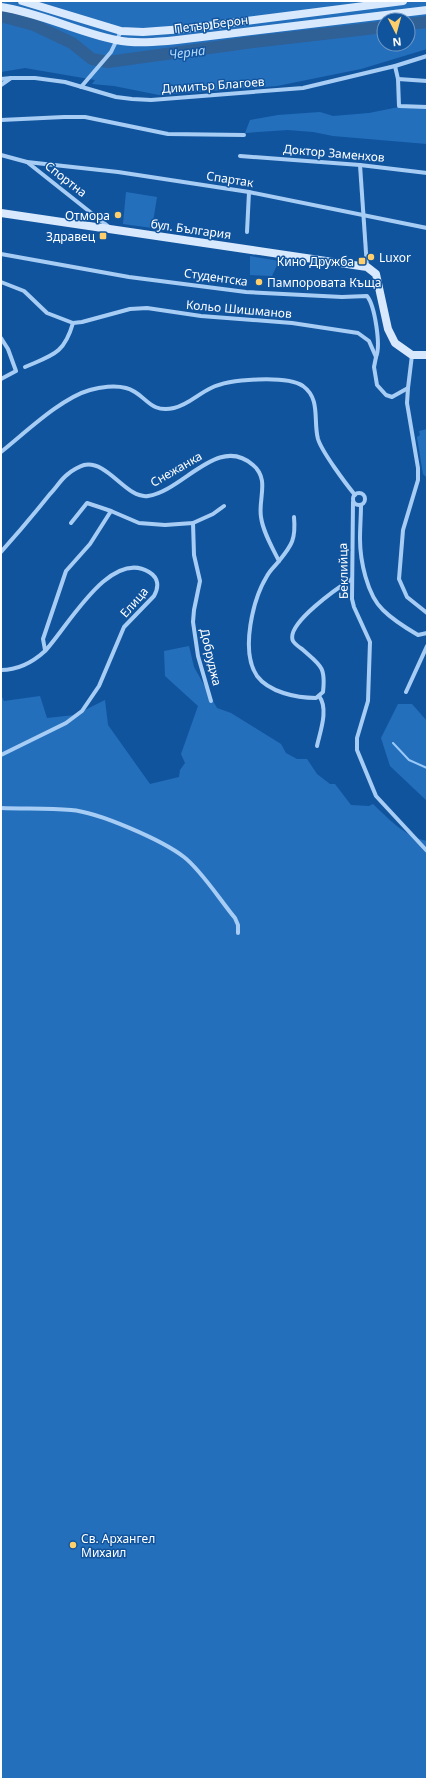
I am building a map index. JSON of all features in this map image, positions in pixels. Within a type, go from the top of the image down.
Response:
[{"type":"main road","name":"Петър Берон","points":[[22,1],[121,31],[143,32],[184,29],[403,1]]},
{"type":"main road","name":"Петър Берон","points":[[1,7],[30,13],[118,41],[140,42],[177,40],[427,10]]},
{"type":"main road","name":"бул. България","points":[[1,213],[367,267],[376,274],[388,329],[395,343],[410,354]]},
{"type":"main road","points":[[410,354],[427,355]]},
{"type":"street","points":[[81,87],[111,52],[118,41],[121,31]]},
{"type":"street","name":"Димитър Благоев","points":[[1,79],[35,78],[65,82],[116,97],[151,100],[303,88],[395,66],[427,56]]},
{"type":"street","points":[[395,66],[398,79],[399,106],[427,107]]},
{"type":"street","points":[[1,85],[11,78]]},
{"type":"street","points":[[398,79],[427,80]]},
{"type":"street","points":[[1,120],[85,117],[168,134],[244,135]]},
{"type":"street","name":"Спортна","points":[[1,155],[27,162],[112,230]]},
{"type":"street","name":"Доктор Заменхов","points":[[240,156],[360,164],[427,173]]},
{"type":"street","name":"Спартак","points":[[27,162],[126,173],[249,192],[427,228]]},
{"type":"street","points":[[360,164],[367,267]]},
{"type":"street","points":[[247,232],[249,192]]},
{"type":"street","name":"Студентска","points":[[1,254],[129,277],[246,292],[342,297],[367,296],[370,300],[379,347],[376,357]]},
{"type":"street","points":[[1,282],[24,291],[47,312],[73,323],[69,336],[60,350],[25,367]]},
{"type":"street","name":"Кольо Шишманов","points":[[73,323],[130,310],[147,308],[201,316],[292,323],[358,333],[369,341],[376,357],[374,367],[377,386],[386,395],[392,397],[408,388]]},
{"type":"street","points":[[1,338],[8,349],[16,371],[1,379]]},
{"type":"street","points":[[410,354],[407,403],[418,468],[418,480],[403,530],[399,579],[400,585],[406,597],[427,613]]},
{"type":"street","points":[[1,452],[74,396],[90,390],[112,387],[126,388],[137,393],[151,405],[164,409],[174,408],[187,403],[220,383],[253,380],[290,382],[298,384],[309,392],[315,404],[318,440],[346,484],[355,494],[361,494],[364,496],[364,501],[361,505],[361,556],[363,569],[376,602],[382,610],[409,630],[418,635],[427,633]]},
{"type":"street","name":"Снежанка","points":[[1,552],[68,474],[84,465],[95,466],[102,469],[134,492],[140,495],[148,496],[161,492],[183,480],[216,457],[233,456],[244,458],[255,466],[261,474],[263,488],[260,515],[263,527],[279,562]]},
{"type":"street","points":[[355,494],[353,497],[353,502],[356,505],[361,505]]},
{"type":"street","name":"Беклийца","points":[[353,502],[352,579],[354,607],[370,642],[368,701],[357,738],[357,750],[376,796],[427,851]]},
{"type":"street","points":[[71,523],[87,503],[111,510],[139,523],[165,525],[193,523],[213,514],[224,506]]},
{"type":"street","points":[[45,650],[43,639],[66,571],[90,544],[111,510]]},
{"type":"street","points":[[294,517],[293,541],[279,562],[267,575],[259,593],[250,628],[249,644],[253,668],[258,676],[268,685],[284,693],[310,698],[316,698],[323,692],[324,676],[322,666],[293,641],[292,635],[298,623],[335,589],[352,579]]},
{"type":"street","name":"Добруджа","points":[[193,523],[194,555],[200,581],[192,622],[198,656],[211,701]]},
{"type":"street","name":"Елица","points":[[1,670],[18,668],[45,650],[89,595],[112,575],[125,568],[137,568],[149,572],[157,580],[158,589],[154,596],[124,628],[99,686],[82,711],[66,724],[1,755]]},
{"type":"street","points":[[406,692],[427,646]]},
{"type":"street","points":[[317,746],[323,710],[323,704],[319,696]]},
{"type":"street","points":[[1,808],[72,810],[88,813],[112,821],[184,856],[195,867],[235,918],[238,925],[238,933]]},
{"type":"shaded area","points":[[1,1],[427,1],[427,49],[361,69],[277,86],[159,95],[114,86],[92,84],[95,80],[25,68],[1,72]]},
{"type":"shaded area","points":[[404,106],[427,107],[427,144],[333,136],[313,132],[288,130],[245,133],[250,120],[278,115],[320,112],[333,116],[369,113]]},
{"type":"shaded area","points":[[126,192],[157,197],[152,228],[123,224]]},
{"type":"shaded area","points":[[250,256],[279,261],[272,276],[250,275]]},
{"type":"shaded area","points":[[427,429],[427,478],[423,474],[417,437],[420,435],[419,431]]},
{"type":"shaded area","points":[[189,646],[194,667],[217,708],[231,713],[281,744],[286,753],[297,759],[307,759],[317,774],[330,784],[335,784],[351,805],[369,806],[373,804],[404,831],[419,839],[427,841],[427,1779],[1,1779],[1,701],[2,697],[4,701],[40,696],[47,718],[75,715],[105,700],[108,725],[150,784],[179,777],[180,770],[185,763],[181,754],[198,706],[165,676],[164,651]]},
{"type":"shaded area","points":[[398,704],[412,704],[427,721],[427,801],[390,766],[381,738]]},
{"type":"waterway","name":"Черна","points":[[1,16],[34,25],[72,43],[92,59],[108,62],[253,42],[376,28]]},
{"type":"waterway","name":"Черна","points":[[416,23],[427,22]]},
{"type":"waterway","points":[[393,743],[409,760],[427,768]]},
{"type":"place","name":"Отмора","points":[[118,215]]},
{"type":"place","name":"Здравец","points":[[103,236]]},
{"type":"place","name":"Luxor","points":[[371,257]]},
{"type":"place","name":"Кино Дружба","points":[[362,261]]},
{"type":"place","name":"Пампоровата Къща","points":[[259,282]]},
{"type":"place","name":"Св. Архангел Михаил","points":[[73,1545]]}]
